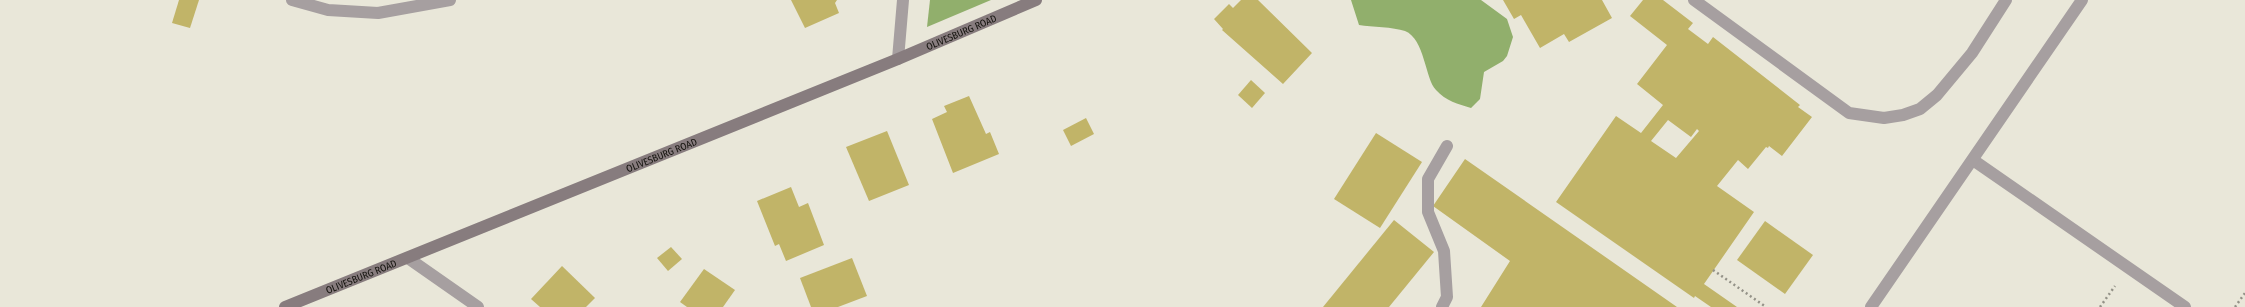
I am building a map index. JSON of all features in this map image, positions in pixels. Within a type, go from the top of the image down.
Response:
[{"type":"main road","name":"OLIVESBURG ROAD","points":[[285,307],[898,59],[1036,0]]},
{"type":"street","points":[[292,0],[328,10],[378,13],[450,0]]},
{"type":"street","points":[[898,59],[903,0]]},
{"type":"street","points":[[1694,0],[1849,113],[1884,118],[1903,115],[1920,109],[1938,95],[1972,53],[2006,0]]},
{"type":"street","points":[[1871,307],[2082,0]]},
{"type":"street","points":[[1442,307],[1447,297],[1444,250],[1428,212],[1428,179],[1447,146]]},
{"type":"street","points":[[1973,160],[2185,307]]},
{"type":"street","points":[[408,258],[478,307]]},
{"type":"path","points":[[1713,270],[1766,307]]},
{"type":"path","points":[[2235,307],[2245,293]]},
{"type":"green space","points":[[930,0],[991,0],[927,27]]},
{"type":"green space","points":[[1351,0],[1481,0],[1507,19],[1513,37],[1507,56],[1503,61],[1484,72],[1480,99],[1471,108],[1448,99],[1436,90],[1429,77],[1421,50],[1412,35],[1400,30],[1359,25]]},
{"type":"building","points":[[179,0],[199,0],[190,28],[172,23]]},
{"type":"building","points":[[791,0],[837,0],[835,3],[839,13],[805,28]]},
{"type":"building","points":[[1241,0],[1258,0],[1312,53],[1283,84],[1222,30],[1223,29],[1214,19],[1229,4],[1233,8]]},
{"type":"building","points":[[1503,0],[1602,0],[1612,18],[1569,42],[1564,34],[1540,48],[1521,15],[1514,19]]},
{"type":"building","points":[[1643,0],[1663,0],[1693,23],[1688,29],[1708,44],[1713,37],[1800,105],[1798,107],[1812,117],[1782,156],[1769,146],[1768,148],[1766,147],[1748,169],[1738,160],[1717,186],[1754,212],[1704,284],[1737,307],[1711,307],[1695,296],[1694,298],[1556,202],[1616,116],[1641,133],[1663,105],[1637,84],[1667,45],[1630,16]],"holes":[[[1668,120],[1691,137],[1697,129],[1699,131],[1676,158],[1651,141]]]},
{"type":"building","points":[[1251,80],[1265,93],[1252,108],[1238,95]]},
{"type":"building","points":[[969,96],[986,134],[990,132],[999,154],[953,173],[932,119],[947,112],[944,106]]},
{"type":"building","points":[[1086,118],[1094,134],[1071,146],[1063,130]]},
{"type":"building","points":[[887,131],[909,185],[869,201],[846,147]]},
{"type":"building","points":[[1376,133],[1422,162],[1380,228],[1334,199]]},
{"type":"building","points":[[1465,159],[1677,307],[1481,307],[1510,261],[1433,206]]},
{"type":"building","points":[[791,187],[799,207],[808,203],[824,245],[786,261],[779,244],[775,246],[757,201]]},
{"type":"building","points":[[1394,220],[1434,252],[1389,307],[1323,307]]},
{"type":"building","points":[[1765,221],[1813,255],[1785,294],[1737,260]]},
{"type":"building","points":[[671,247],[682,259],[668,271],[657,258]]},
{"type":"building","points":[[852,258],[867,296],[838,307],[811,307],[800,278]]},
{"type":"building","points":[[562,266],[595,298],[586,307],[540,307],[531,299]]},
{"type":"building","points":[[704,269],[735,290],[723,307],[687,307],[680,302]]}]
